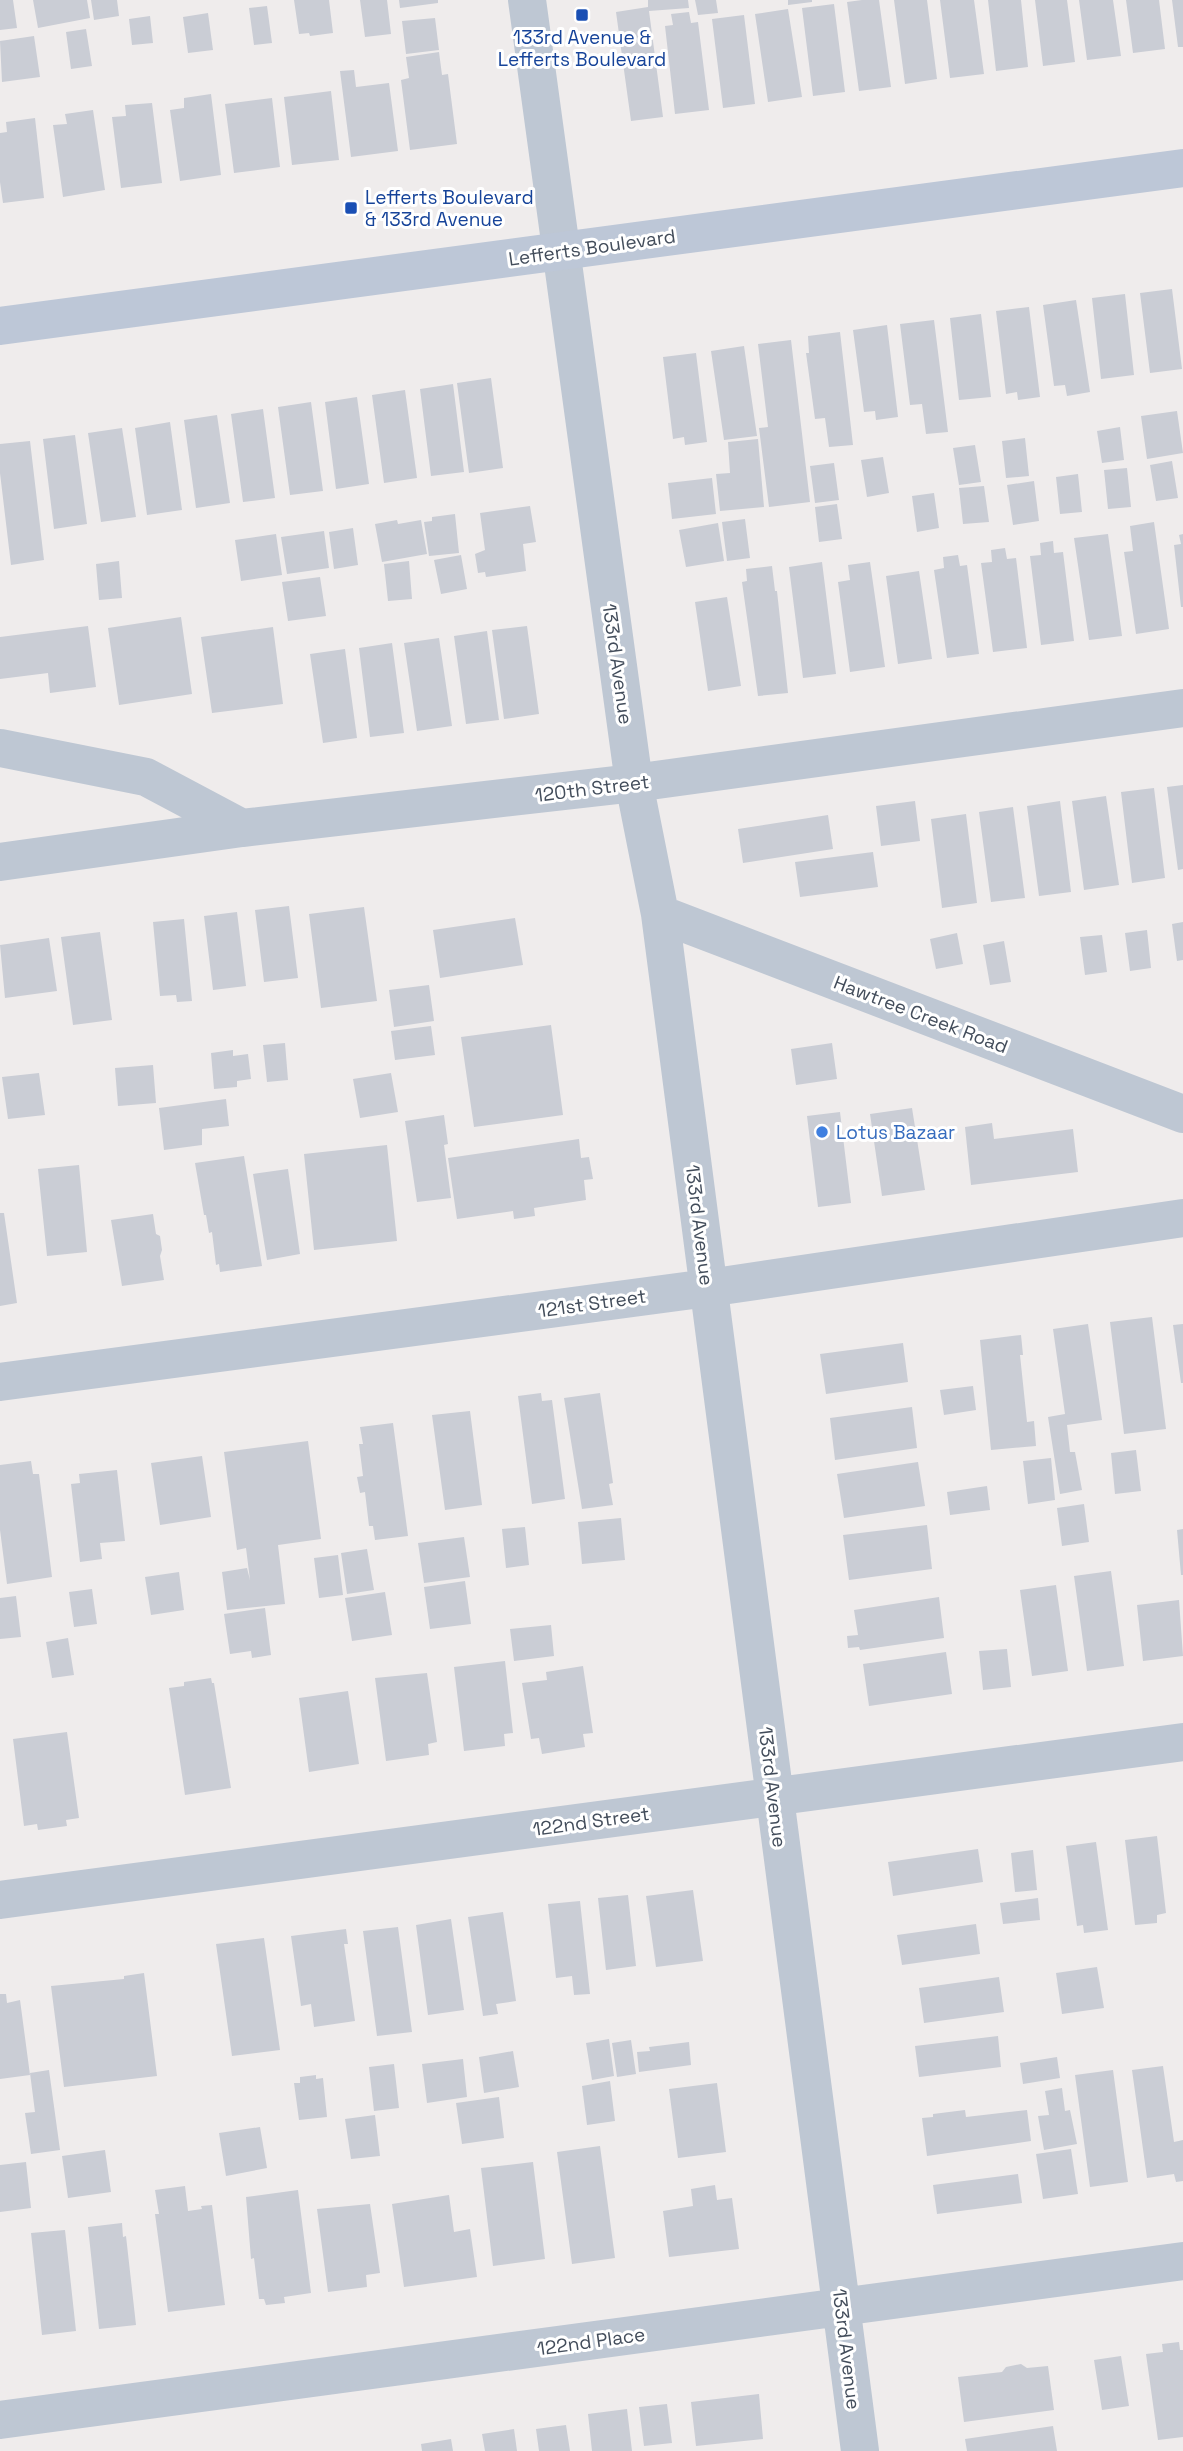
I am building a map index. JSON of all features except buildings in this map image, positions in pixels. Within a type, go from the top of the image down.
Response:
[{"type":"main road","name":"Lefferts Boulevard","points":[[0,326],[1183,168]]},
{"type":"street","name":"133rd Avenue","points":[[527,0],[634,783],[660,914],[860,2451]]},
{"type":"street","name":"120th Street","points":[[0,862],[242,828],[634,783],[1183,708]]},
{"type":"street","points":[[0,748],[146,777],[242,828]]},
{"type":"street","name":"Hawtree Creek Road","points":[[660,914],[1183,1114]]},
{"type":"street","name":"121st Street","points":[[0,1382],[708,1287],[1183,1218]]},
{"type":"street","name":"122nd Street","points":[[0,1900],[1183,1742]]},
{"type":"street","name":"122nd Place","points":[[0,2420],[1183,2261]]},
{"type":"place","name":"133rd Avenue & Lefferts Boulevard","points":[[582,15]]},
{"type":"place","name":"Lefferts Boulevard & 133rd Avenue","points":[[351,208]]},
{"type":"place","name":"Lotus Bazaar","points":[[822,1132]]}]
